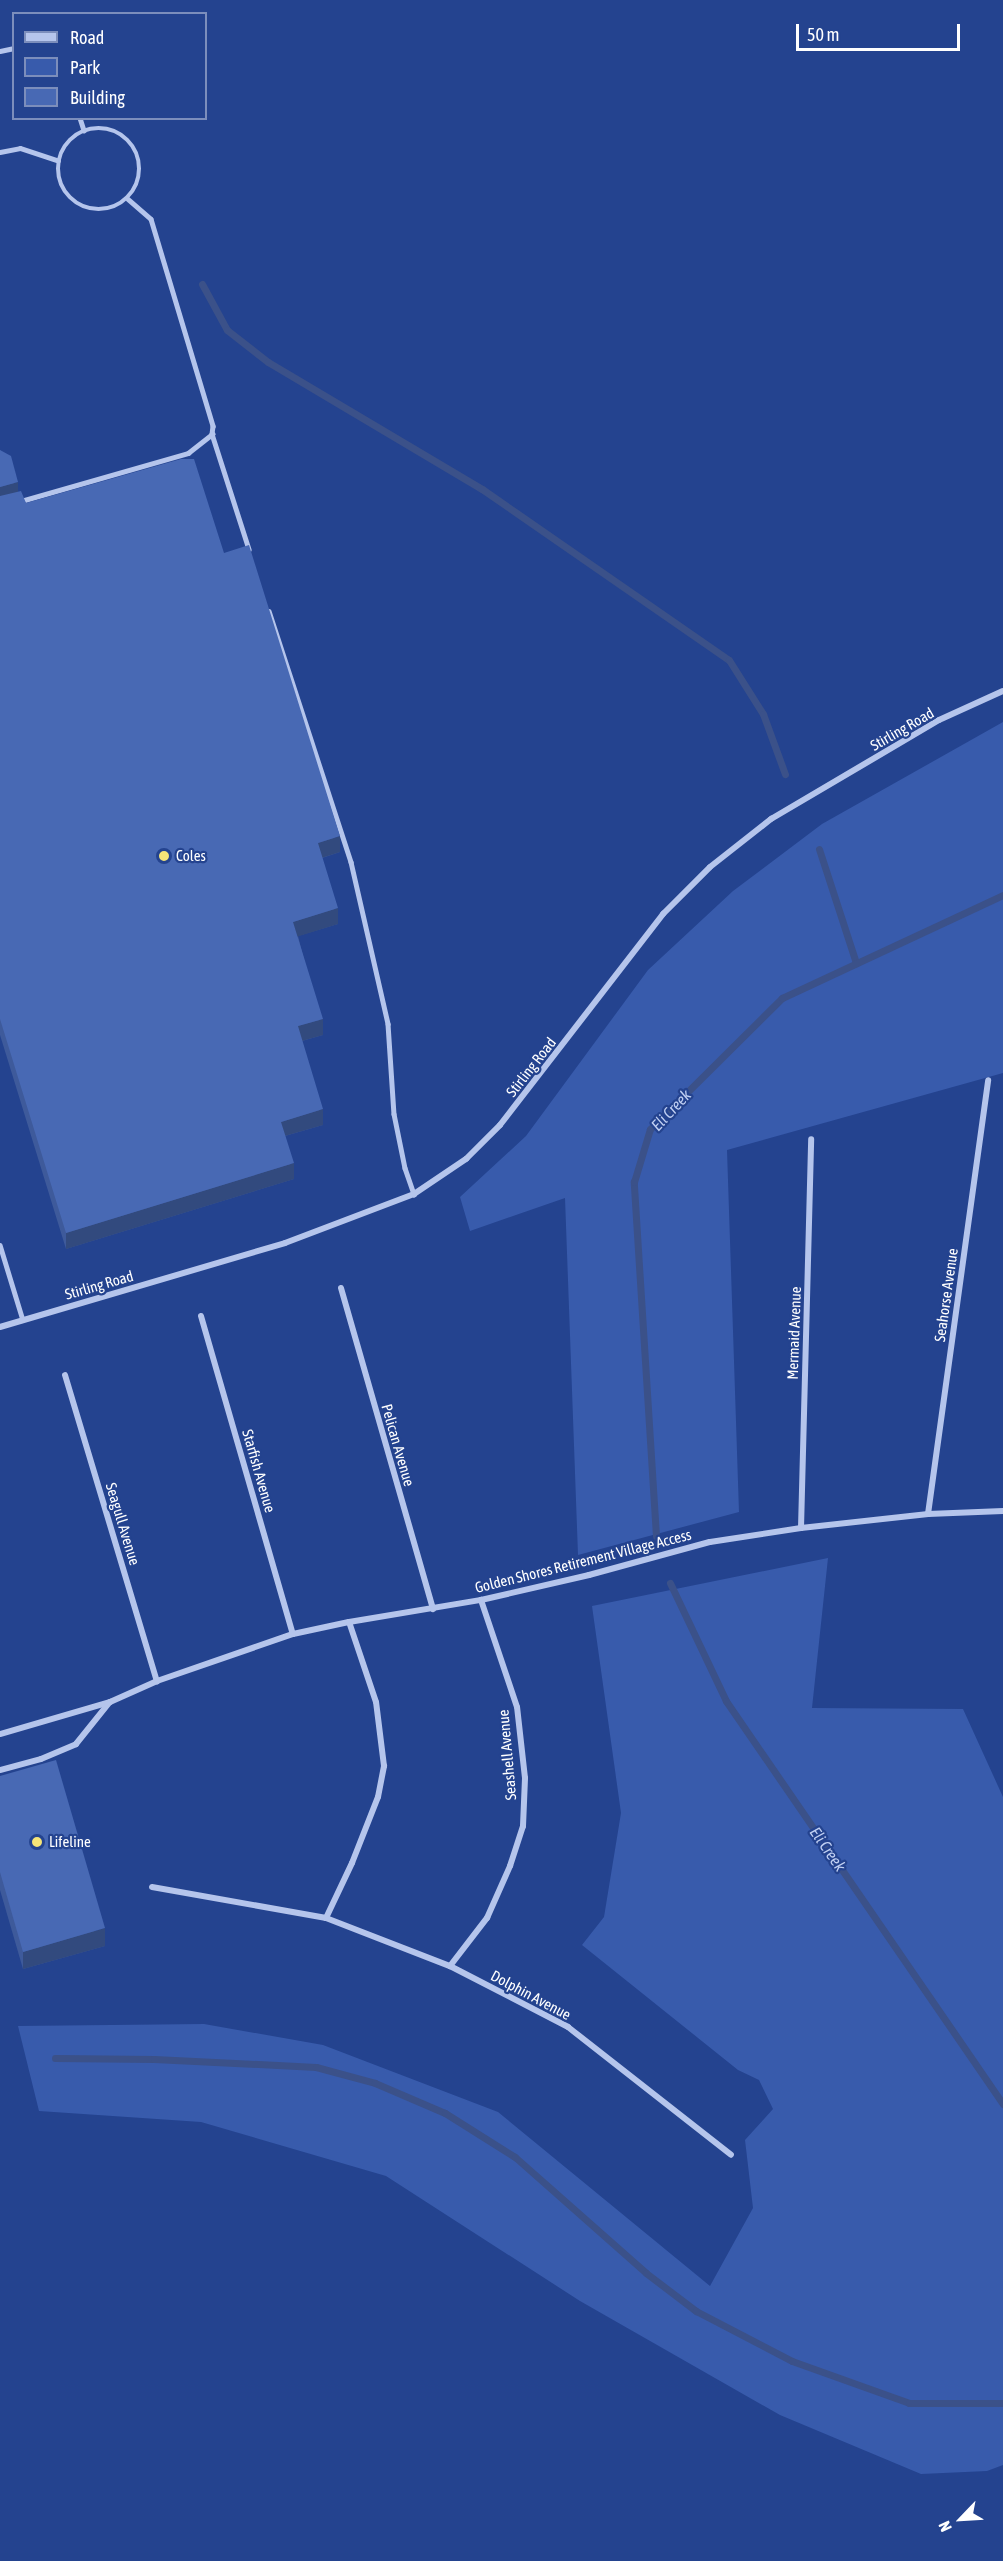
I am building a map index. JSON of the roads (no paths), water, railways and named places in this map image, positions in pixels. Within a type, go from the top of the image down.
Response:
[{"type":"street","name":"Stirling Road","points":[[0,1327],[285,1243],[414,1194],[466,1159],[500,1125],[663,915],[710,867],[771,819],[939,720],[1003,691]]},
{"type":"street","name":"Seahorse Avenue","points":[[928,1514],[988,1080]]},
{"type":"street","name":"Mermaid Avenue","points":[[801,1527],[811,1139]]},
{"type":"street","name":"Pelican Avenue","points":[[341,1288],[432,1609]]},
{"type":"street","name":"Starfish Avenue","points":[[201,1316],[293,1634]]},
{"type":"street","name":"Seagull Avenue","points":[[65,1375],[157,1681]]},
{"type":"street","name":"Golden Shores Retirement Village Access","points":[[0,1734],[110,1702],[157,1681],[293,1634],[348,1622],[481,1600],[589,1575],[710,1542],[801,1527],[928,1514],[1003,1511]]},
{"type":"street","name":"Seashell Avenue","points":[[450,1966],[487,1918],[510,1866],[523,1826],[525,1778],[517,1707],[481,1600]]},
{"type":"street","points":[[326,1918],[352,1863],[378,1797],[384,1766],[375,1702],[348,1622]]},
{"type":"street","name":"Golden Shores Retirement Village Access","points":[[0,1770],[41,1759],[76,1744],[110,1702]]},
{"type":"street","name":"Dolphin Avenue","points":[[152,1887],[326,1918],[450,1966],[568,2027],[731,2155]]},
{"type":"lane","points":[[81,120],[84,130]]},
{"type":"lane","points":[[98,127],[112,129],[134,146],[140,159],[141,174],[137,187],[128,199],[105,210],[79,205],[61,186],[58,160],[72,137],[84,130],[98,127]]},
{"type":"lane","points":[[0,152],[20,148],[58,160]]},
{"type":"lane","points":[[128,199],[151,219],[213,426],[212,434],[252,558]]},
{"type":"lane","points":[[19,501],[188,453],[212,434]]},
{"type":"lane","points":[[267,603],[351,862],[388,1024],[394,1114],[405,1168],[414,1194]]},
{"type":"lane","points":[[0,1245],[23,1320]]},
{"type":"waterway","points":[[202,284],[227,330],[268,362],[482,489],[729,660],[763,714],[785,774]]},
{"type":"waterway","points":[[819,849],[856,963]]},
{"type":"waterway","name":"Eli Creek","points":[[656,1536],[634,1182],[650,1129],[782,998],[1003,895]]},
{"type":"waterway","name":"Eli Creek","points":[[670,1583],[726,1701],[1003,2104]]},
{"type":"waterway","points":[[55,2058],[154,2059],[316,2067],[375,2083],[445,2113],[515,2157],[646,2273],[696,2311],[792,2361],[909,2403],[1003,2403]]},
{"type":"place","name":"Coles","points":[[164,856]]},
{"type":"place","name":"Lifeline","points":[[37,1842]]}]
